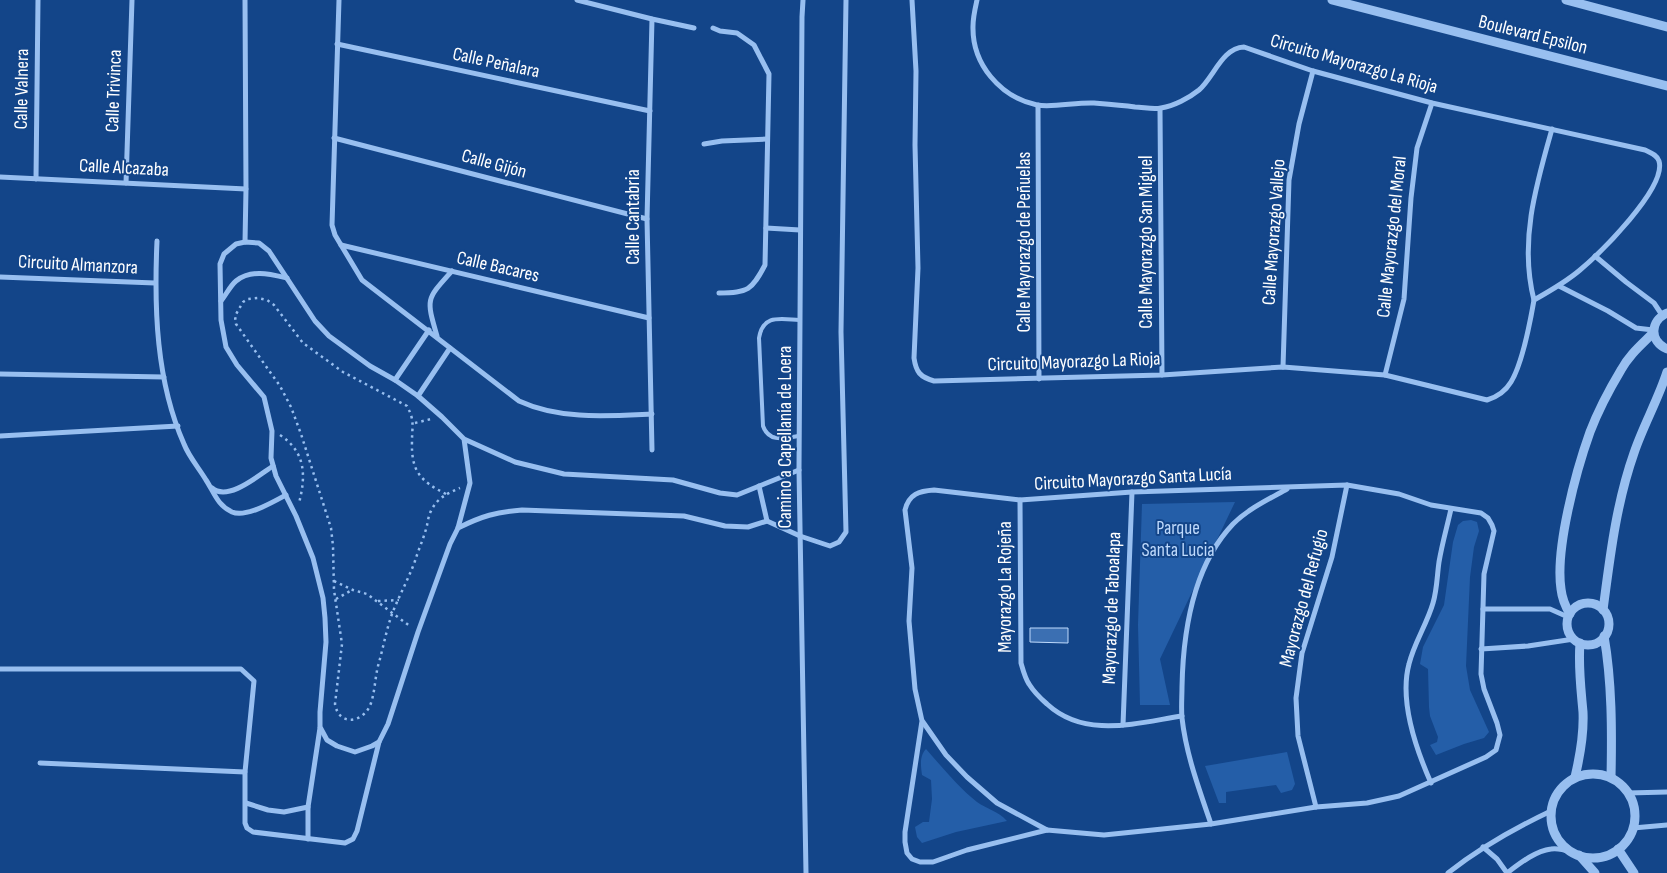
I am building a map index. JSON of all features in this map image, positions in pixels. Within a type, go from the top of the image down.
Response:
[{"type":"street","name":"Calle Valnera","points":[[36,179],[38,0]]},
{"type":"street","name":"Calle Trivinca","points":[[126,183],[132,0]]},
{"type":"street","points":[[244,242],[246,189],[245,0]]},
{"type":"street","points":[[339,0],[332,225],[362,280],[519,401],[531,406],[575,415],[652,414]]},
{"type":"street","points":[[577,0],[694,28]]},
{"type":"street","name":"Camino a Capellanía de Loera","points":[[804,0],[802,17],[799,470],[806,873]]},
{"type":"street","points":[[458,528],[498,512],[522,510],[684,516],[726,526],[748,527],[767,521],[800,536],[830,546],[839,542],[846,532],[841,332],[846,0]]},
{"type":"street","name":"Circuito Mayorazgo La Rioja","points":[[912,0],[916,70],[915,145],[918,268],[914,358],[915,368],[926,379],[934,381],[1162,375],[1282,367],[1385,375],[1474,398],[1487,400],[1497,396],[1507,387],[1515,374],[1534,300],[1527,264],[1531,217],[1541,168],[1552,129]]},
{"type":"street","name":"Circuito Mayorazgo La Rioja","points":[[977,0],[973,28],[977,50],[984,68],[994,81],[1010,95],[1038,105],[1087,102],[1160,109],[1181,101],[1199,90],[1228,53],[1238,48],[1250,49],[1313,70],[1432,103],[1645,150],[1654,154],[1659,160],[1659,178],[1630,221],[1596,256],[1559,286],[1534,300]]},
{"type":"street","name":"Boulevard Epsilon","points":[[1332,0],[1667,86]]},
{"type":"street","points":[[1566,0],[1667,27]]},
{"type":"street","name":"Calle Cantabria","points":[[652,19],[647,219],[652,450]]},
{"type":"street","points":[[713,28],[738,33],[754,45],[768,74],[765,265],[756,282],[740,293],[719,293]]},
{"type":"street","name":"Calle Peñalara","points":[[337,44],[650,111]]},
{"type":"street","name":"Calle Mayorazgo Vallejo","points":[[1282,367],[1289,180],[1299,124],[1313,70]]},
{"type":"street","name":"Calle Mayorazgo del Moral","points":[[1385,375],[1404,299],[1411,198],[1417,148],[1432,103]]},
{"type":"street","name":"Calle Mayorazgo de Peñuelas","points":[[1038,105],[1039,379]]},
{"type":"street","name":"Calle Mayorazgo San Miguel","points":[[1160,109],[1162,375]]},
{"type":"street","name":"Calle Gijón","points":[[334,138],[647,219]]},
{"type":"street","points":[[704,144],[722,141],[768,139]]},
{"type":"street","name":"Calle Alcazaba","points":[[0,177],[246,189]]},
{"type":"street","points":[[766,228],[800,230]]},
{"type":"street","name":"Circuito Almanzora","points":[[157,241],[155,284],[164,377],[184,445],[210,486],[217,501],[233,512],[241,513],[260,508],[286,496]]},
{"type":"street","points":[[308,839],[308,807],[320,727],[326,642],[323,598],[313,558],[273,466],[271,458],[272,431],[264,397],[237,365],[226,347],[221,320],[220,264],[224,254],[236,244],[244,242],[258,243],[269,251],[315,321],[329,336],[370,366],[418,396],[464,439],[515,462],[564,474],[672,480],[737,495],[799,470]]},
{"type":"street","name":"Calle Bacares","points":[[341,244],[649,318]]},
{"type":"street","points":[[1569,615],[1580,605],[1586,603],[1598,606],[1607,616],[1608,630],[1600,641],[1586,645],[1577,641],[1569,634],[1567,627],[1569,615],[1564,603],[1561,587],[1563,539],[1574,486],[1588,441],[1604,402],[1621,369],[1634,351],[1653,332],[1656,321],[1665,314],[1596,256]]},
{"type":"street","points":[[437,337],[430,300],[434,292],[452,271]]},
{"type":"street","points":[[221,301],[236,281],[249,275],[262,272],[287,278]]},
{"type":"street","name":"Circuito Almanzora","points":[[0,277],[155,284]]},
{"type":"street","points":[[1559,286],[1608,311],[1636,328],[1653,332]]},
{"type":"street","points":[[395,380],[429,330]]},
{"type":"street","points":[[1653,332],[1658,343],[1667,349]]},
{"type":"street","points":[[418,396],[450,348]]},
{"type":"street","points":[[1603,610],[1614,531],[1622,493],[1643,427],[1667,372]]},
{"type":"street","points":[[0,374],[164,377]]},
{"type":"street","points":[[0,436],[178,426]]},
{"type":"street","points":[[0,669],[241,669],[254,681],[245,772],[247,828],[253,832],[345,843],[353,839],[357,831],[379,742],[388,724],[418,632],[450,544],[458,528],[470,483],[464,439]]},
{"type":"street","points":[[210,486],[214,490],[223,493],[230,491],[243,486],[273,466]]},
{"type":"street","points":[[759,486],[767,521]]},
{"type":"street","name":"Circuito Mayorazgo Santa Lucía","points":[[1347,486],[1399,494],[1431,505],[1481,513],[1488,518],[1492,525],[1492,540],[1484,574],[1481,649],[1483,682],[1500,736],[1496,750],[1492,754],[1399,796],[1367,804],[1316,807],[1211,824],[1104,835],[1047,830],[967,850],[933,862],[920,862],[912,859],[907,852],[905,832],[922,721],[915,689],[908,621],[912,568],[905,510],[908,501],[914,494],[934,490],[1020,500],[1132,492],[1347,486]]},
{"type":"street","name":"Mayorazgo del Refugio","points":[[1316,807],[1298,736],[1296,698],[1302,653],[1332,557],[1347,486]]},
{"type":"street","points":[[1211,824],[1189,757],[1182,716],[1182,663],[1185,636],[1194,596],[1206,565],[1232,525],[1243,515],[1287,488]]},
{"type":"street","name":"Mayorazgo de Taboalapa","points":[[1123,725],[1132,492]]},
{"type":"street","name":"Mayorazgo La Rojeña","points":[[1020,500],[1021,663],[1034,692],[1056,712],[1070,720],[1104,727],[1182,716]]},
{"type":"street","points":[[1431,783],[1419,755],[1408,714],[1408,666],[1432,605],[1451,509]]},
{"type":"street","points":[[1483,609],[1550,609],[1569,615]]},
{"type":"street","points":[[1604,636],[1608,655],[1611,777]]},
{"type":"street","points":[[1481,649],[1577,641]]},
{"type":"street","points":[[1575,777],[1581,753],[1583,714],[1577,641]]},
{"type":"street","name":"Circuito Mayorazgo Santa Lucía","points":[[922,721],[946,754],[967,777],[998,802],[1047,830]]},
{"type":"street","points":[[320,727],[327,740],[337,746],[355,752],[379,742]]},
{"type":"street","points":[[40,763],[245,772]]},
{"type":"street","points":[[1483,847],[1497,858],[1507,873],[1520,864],[1552,848],[1575,854],[1592,858],[1606,856],[1618,849],[1627,840],[1633,828],[1634,804],[1621,784],[1611,777],[1599,774],[1575,777],[1566,783],[1558,791],[1551,811],[1552,827],[1559,841],[1575,854],[1595,873]]},
{"type":"street","points":[[1628,793],[1667,792]]},
{"type":"street","points":[[246,802],[268,810],[284,812],[308,807]]},
{"type":"street","points":[[1448,873],[1483,847],[1551,811]]},
{"type":"street","points":[[1633,828],[1667,825]]},
{"type":"street","points":[[1618,849],[1634,873]]},
{"type":"lane","points":[[799,320],[775,318],[764,324],[759,338],[763,426],[765,431],[769,436],[778,439],[799,436]]},
{"type":"path","points":[[258,298],[267,300],[274,305],[304,343],[343,372],[407,406],[414,423],[412,442],[413,464],[421,478],[446,494],[438,500],[430,511],[426,529],[408,579],[392,614],[371,704],[364,715],[355,720],[346,720],[340,717],[336,711],[335,704],[342,644],[334,581],[331,528],[301,434],[290,407],[280,386],[236,324],[235,316],[238,309],[248,299],[258,298]]},
{"type":"path","points":[[414,423],[442,417]]},
{"type":"path","points":[[272,431],[292,445],[302,462],[304,475],[296,516]]},
{"type":"path","points":[[334,581],[367,594],[418,632]]},
{"type":"path","points":[[336,599],[353,590]]},
{"type":"path","points":[[378,601],[399,600]]},
{"type":"green space","name":"Parque Santa Lucia","points":[[1235,502],[1160,659],[1170,705],[1140,705],[1138,625],[1142,504]]},
{"type":"green space","points":[[1471,520],[1477,522],[1479,531],[1474,547],[1470,577],[1466,666],[1470,690],[1489,732],[1484,738],[1436,755],[1430,745],[1437,742],[1438,737],[1430,716],[1428,669],[1420,664],[1423,647],[1444,605],[1453,542],[1458,525],[1463,521]]},
{"type":"green space","points":[[926,749],[950,777],[970,796],[1007,821],[956,832],[922,843],[917,837],[915,827],[923,822],[929,822],[932,799],[931,780],[922,775],[921,758]]},
{"type":"green space","points":[[1287,752],[1295,784],[1292,790],[1281,793],[1276,785],[1226,792],[1226,803],[1219,803],[1205,766]]},
{"type":"building","points":[[1030,628],[1068,628],[1068,643],[1030,642]]}]
